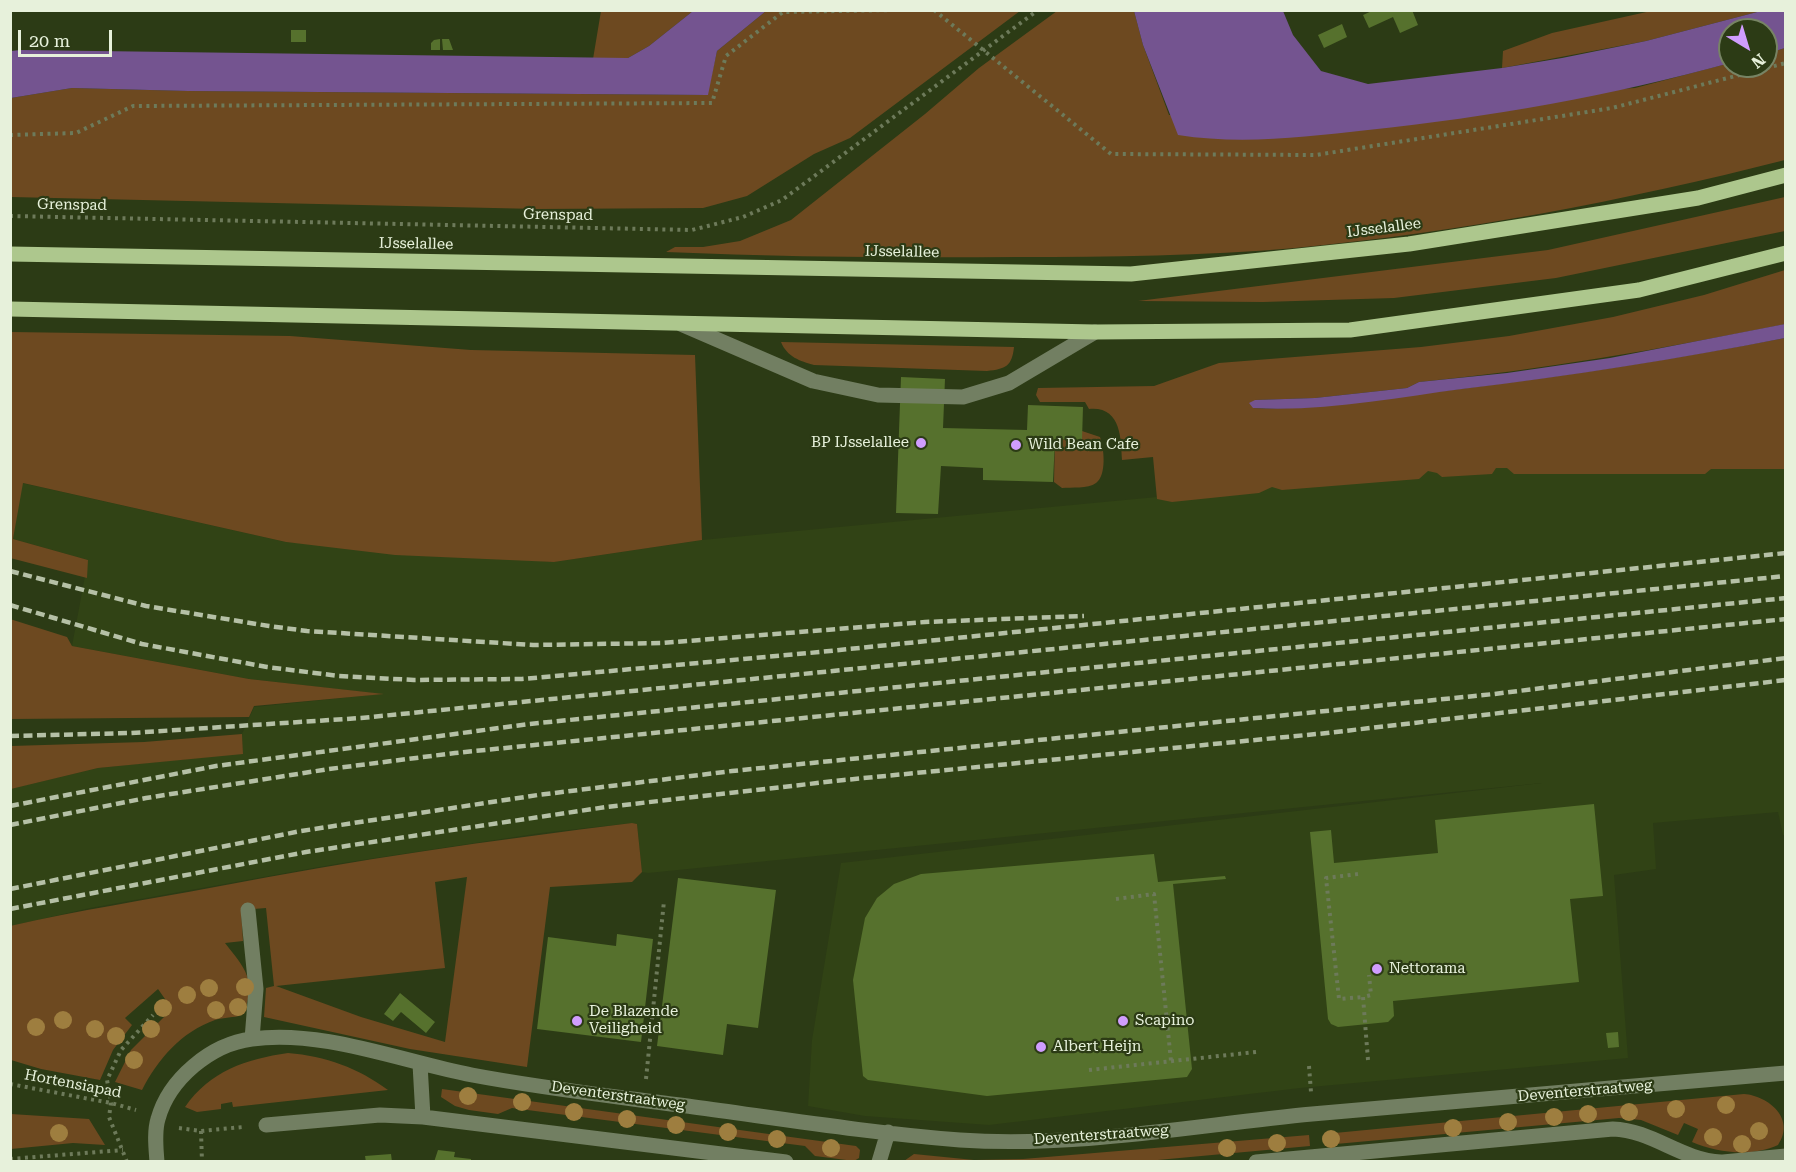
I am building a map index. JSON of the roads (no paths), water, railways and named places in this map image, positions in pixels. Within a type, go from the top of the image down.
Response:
[{"type":"main road","name":"IJsselallee","points":[[10,254],[1131,274],[1409,244],[1698,198],[1785,175]]},
{"type":"main road","points":[[10,309],[1095,332],[1350,330],[1640,290],[1785,254]]},
{"type":"street","points":[[678,322],[813,381],[878,396],[963,398],[1009,383],[1095,332]]},
{"type":"street","points":[[248,910],[256,989],[252,1039]]},
{"type":"street","name":"Deventerstraatweg","points":[[157,1161],[157,1120],[181,1077],[228,1045],[252,1039],[284,1037],[315,1041],[474,1076],[643,1100],[962,1140],[1061,1140],[1139,1134],[1313,1114],[1785,1073]]},
{"type":"street","points":[[420,1064],[423,1117]]},
{"type":"street","points":[[266,1125],[380,1115],[423,1117],[786,1161]]},
{"type":"street","points":[[1256,1161],[1369,1157],[1613,1129],[1629,1129],[1670,1155],[1700,1160],[1722,1161],[1785,1156]]},
{"type":"street","points":[[879,1161],[888,1132]]},
{"type":"railway","points":[[10,605],[142,644],[267,667],[339,676],[414,680],[522,679],[820,652],[1786,553]]},
{"type":"railway","points":[[10,571],[146,606],[269,626],[307,631],[533,645],[662,643],[925,622],[1084,616]]},
{"type":"railway","points":[[10,736],[131,733],[361,718],[1786,576]]},
{"type":"railway","points":[[10,806],[216,766],[529,724],[1786,598]]},
{"type":"railway","points":[[10,825],[146,798],[329,769],[455,753],[1786,619]]},
{"type":"railway","points":[[10,889],[301,831],[538,795],[732,771],[1494,694],[1786,658]]},
{"type":"railway","points":[[10,909],[306,852],[606,807],[844,780],[1327,733],[1786,680]]},
{"type":"place","name":"BP IJsselallee","points":[[921,443]]},
{"type":"place","name":"Wild Bean Cafe","points":[[1016,445]]},
{"type":"place","name":"Nettorama","points":[[1377,969]]},
{"type":"place","name":"De Blazende Veiligheid","points":[[577,1021]]},
{"type":"place","name":"Scapino","points":[[1123,1021]]},
{"type":"place","name":"Albert Heijn","points":[[1041,1047]]}]
